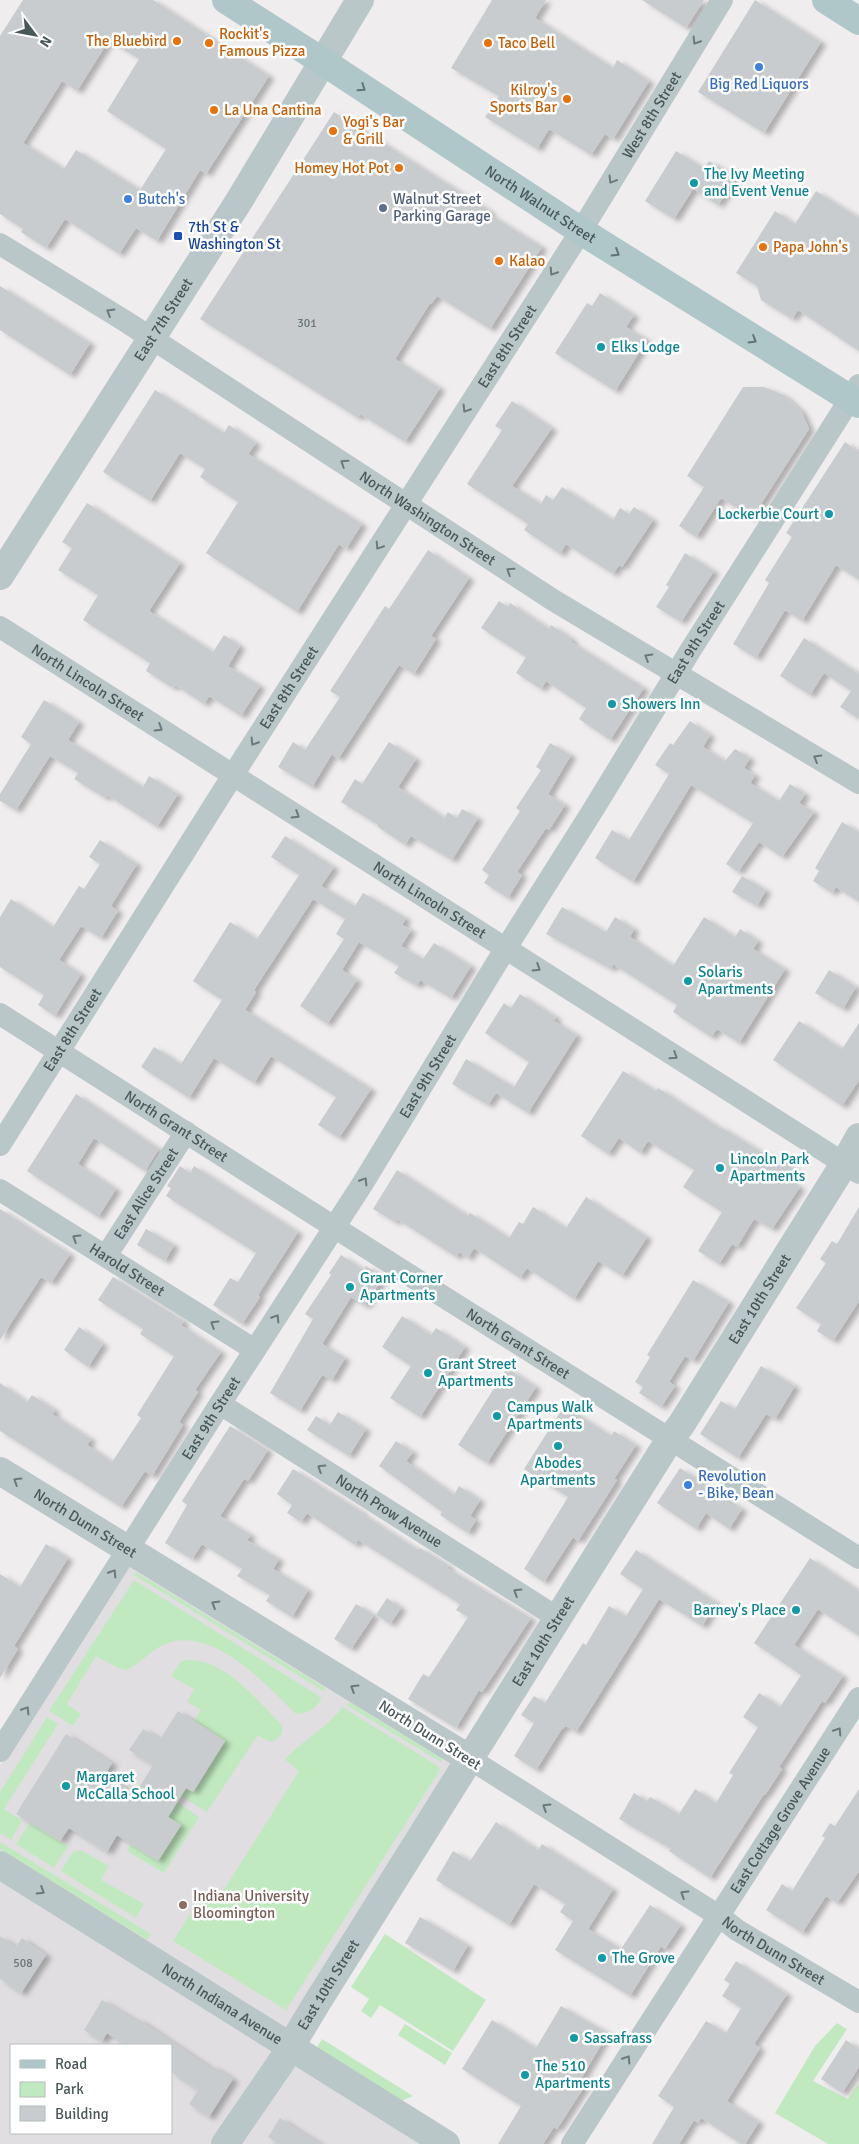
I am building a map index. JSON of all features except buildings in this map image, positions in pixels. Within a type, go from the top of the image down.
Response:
[{"type":"main road","name":"North Walnut Street","points":[[226,0],[581,231],[856,396]]},
{"type":"main road","points":[[826,0],[859,21]]},
{"type":"street","name":"East 7th Street","points":[[0,576],[239,201],[360,0]]},
{"type":"street","name":"West 8th Street","points":[[581,231],[722,0]]},
{"type":"street","name":"East 8th Street","points":[[0,1145],[233,775],[581,231]]},
{"type":"street","name":"North Washington Street","points":[[0,244],[151,338],[553,600],[859,783]]},
{"type":"street","name":"East 9th Street","points":[[0,1751],[220,1404],[335,1227],[505,948],[677,674],[856,396]]},
{"type":"street","name":"North Lincoln Street","points":[[0,627],[852,1169]]},
{"type":"street","name":"North Grant Street","points":[[0,1014],[859,1558]]},
{"type":"street","name":"East Alice Street","points":[[106,1256],[186,1132]]},
{"type":"street","name":"East 10th Street","points":[[225,2144],[291,2046],[670,1438],[681,1425],[852,1169],[859,1137]]},
{"type":"street","name":"Harold Street","points":[[0,1190],[255,1350]]},
{"type":"street","name":"North Prow Avenue","points":[[220,1404],[558,1618]]},
{"type":"street","name":"North Dunn Street","points":[[0,1471],[470,1759],[719,1916],[737,1930],[859,2002]]},
{"type":"street","name":"East Cottage Grove Avenue","points":[[572,2144],[859,1698]]},
{"type":"street","name":"North Indiana Avenue","points":[[0,1865],[446,2144]]},
{"type":"shaded area","name":"Indiana University Bloomington","points":[[129,1560],[457,1764],[275,2049],[429,2144],[0,2144],[0,1765]]},
{"type":"green space","points":[[136,1572],[324,1687],[325,1692],[134,1575]]},
{"type":"green space","points":[[134,1580],[322,1698],[320,1702],[312,1710],[296,1714],[270,1688],[238,1662],[204,1643],[186,1640],[162,1645],[127,1670],[118,1668],[96,1656],[67,1704],[81,1714],[73,1726],[49,1711]]},
{"type":"green space","points":[[181,1661],[201,1661],[227,1673],[250,1692],[282,1727],[280,1736],[270,1742],[258,1735],[207,1812],[181,1796],[186,1788],[194,1792],[225,1741],[194,1721],[201,1710],[187,1702],[194,1689],[171,1676]]},
{"type":"green space","points":[[350,1703],[443,1759],[441,1762],[346,1705]]},
{"type":"green space","points":[[342,1707],[438,1766],[440,1770],[286,2010],[173,1941],[202,1895],[208,1899],[213,1892],[220,1896],[299,1771],[285,1760],[329,1722]]},
{"type":"green space","points":[[47,1717],[58,1724],[4,1809],[21,1822],[11,1840],[0,1833],[0,1792]]},
{"type":"green space","points":[[177,1802],[199,1817],[164,1873],[127,1851],[131,1844],[158,1861],[180,1825],[168,1817]]},
{"type":"green space","points":[[30,1822],[68,1846],[54,1868],[16,1844]]},
{"type":"green space","points":[[0,1842],[151,1934],[147,1940],[0,1849]]},
{"type":"green space","points":[[81,1850],[109,1866],[101,1880],[144,1904],[136,1918],[61,1871],[73,1852]]},
{"type":"green space","points":[[385,1934],[486,2000],[453,2051],[380,2005],[371,2018],[361,2011],[369,1999],[351,1987]]},
{"type":"green space","points":[[837,2023],[847,2029],[813,2081],[848,2099],[859,2083],[859,2144],[828,2144],[775,2113],[815,2046]]},
{"type":"green space","points":[[405,2024],[452,2053],[445,2065],[398,2035]]},
{"type":"green space","points":[[322,2039],[413,2096],[399,2102],[316,2049]]},
{"type":"place","name":"The Bluebird","points":[[177,41]]},
{"type":"place","name":"Rockit's Famous Pizza","points":[[209,43]]},
{"type":"place","name":"Taco Bell","points":[[488,43]]},
{"type":"place","name":"Big Red Liquors","points":[[759,67]]},
{"type":"place","name":"Kilroy's Sports Bar","points":[[567,99]]},
{"type":"place","name":"La Una Cantina","points":[[214,110]]},
{"type":"place","name":"Yogi's Bar & Grill","points":[[333,131]]},
{"type":"place","name":"Homey Hot Pot","points":[[399,168]]},
{"type":"place","name":"The Ivy Meeting and Event Venue","points":[[694,183]]},
{"type":"place","name":"Butch's","points":[[128,199]]},
{"type":"place","name":"Walnut Street Parking Garage","points":[[383,208]]},
{"type":"place","name":"7th St & Washington St","points":[[178,236]]},
{"type":"place","name":"Papa John's","points":[[763,247]]},
{"type":"place","name":"Kalao","points":[[499,261]]},
{"type":"place","name":"Elks Lodge","points":[[601,347]]},
{"type":"place","name":"Lockerbie Court","points":[[829,514]]},
{"type":"place","name":"Showers Inn","points":[[612,704]]},
{"type":"place","name":"Solaris Apartments","points":[[688,981]]},
{"type":"place","name":"Lincoln Park Apartments","points":[[720,1168]]},
{"type":"place","name":"Grant Corner Apartments","points":[[350,1287]]},
{"type":"place","name":"Grant Street Apartments","points":[[428,1373]]},
{"type":"place","name":"Campus Walk Apartments","points":[[497,1416]]},
{"type":"place","name":"Abodes Apartments","points":[[558,1446]]},
{"type":"place","name":"Revolution - Bike, Bean","points":[[688,1485]]},
{"type":"place","name":"Barney's Place","points":[[796,1610]]},
{"type":"place","name":"Margaret McCalla School","points":[[66,1786]]},
{"type":"place","name":"Indiana University Bloomington","points":[[183,1905]]},
{"type":"place","name":"The Grove","points":[[602,1958]]},
{"type":"place","name":"Sassafrass","points":[[574,2038]]},
{"type":"place","name":"The 510 Apartments","points":[[525,2075]]}]
